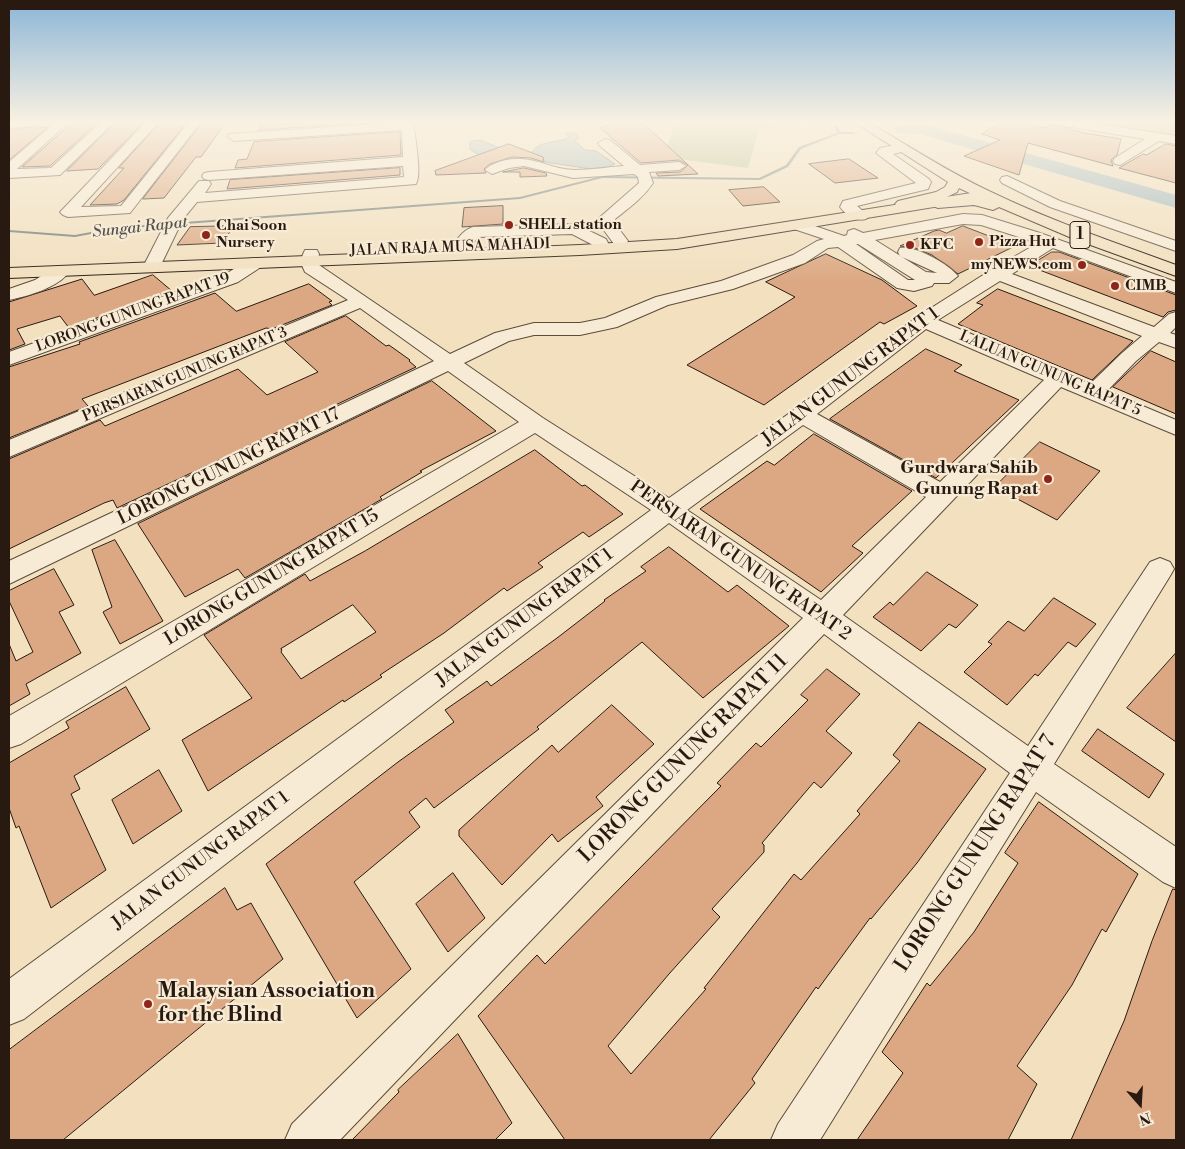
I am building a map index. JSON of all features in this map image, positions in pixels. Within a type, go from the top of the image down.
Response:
[{"type":"main road","points":[[903,204],[948,192],[952,189],[952,184],[944,176]]},
{"type":"main road","name":"1","points":[[957,176],[1048,232],[1176,271]]},
{"type":"main road","name":"1","points":[[971,176],[1038,207],[1176,259]]},
{"type":"main road","points":[[938,203],[984,193],[1005,195],[1038,207]]},
{"type":"main road","name":"JALAN RAJA MUSA MAHADI","points":[[9,264],[310,258],[700,242],[838,220],[903,204],[984,193]]},
{"type":"main road","points":[[938,203],[974,200],[1048,232]]},
{"type":"main road","name":"JALAN RAJA MUSA MAHADI","points":[[602,246],[620,241],[699,235],[938,203]]},
{"type":"main road","name":"JALAN RAJA MUSA MAHADI","points":[[9,273],[61,271],[155,262],[255,263],[310,258]]},
{"type":"street","points":[[102,176],[68,212],[125,210],[152,176]]},
{"type":"street","points":[[155,262],[172,225],[209,176],[214,176]]},
{"type":"street","points":[[194,198],[408,182],[411,180],[411,176]]},
{"type":"street","points":[[620,241],[608,225],[607,218],[639,192],[646,183],[642,176],[629,176]]},
{"type":"street","points":[[857,214],[847,205],[851,202],[923,186],[924,182],[916,176]]},
{"type":"street","points":[[1007,180],[1055,204],[1176,246]]},
{"type":"street","name":"LORONG GUNUNG RAPAT 17","points":[[9,573],[502,337],[534,329],[580,329],[610,323],[662,300],[727,284],[799,259],[823,244],[974,218],[1005,227],[1048,232],[1176,288]]},
{"type":"street","points":[[800,226],[820,232],[842,242],[903,284],[914,286],[926,282],[922,277],[838,220]]},
{"type":"street","points":[[904,229],[912,236],[912,239],[895,245],[897,248],[943,268],[949,276],[943,280],[922,277]]},
{"type":"street","name":"JALAN GUNUNG RAPAT 1","points":[[9,1004],[669,510],[802,415],[924,321],[997,274],[1048,232]]},
{"type":"street","name":"PERSIARAN GUNUNG RAPAT 2","points":[[310,258],[311,268],[362,301],[535,423],[669,510],[1031,768],[1176,868]]},
{"type":"street","name":"LORONG GUNUNG RAPAT 19","points":[[9,359],[232,278],[255,263]]},
{"type":"street","points":[[9,295],[42,284],[61,271]]},
{"type":"street","points":[[997,274],[1176,342]]},
{"type":"street","name":"PERSIARAN GUNUNG RAPAT 3","points":[[9,449],[362,301]]},
{"type":"street","points":[[1093,393],[1129,357],[1176,318]]},
{"type":"street","name":"LALUAN GUNUNG RAPAT 5","points":[[924,321],[1176,428]]},
{"type":"street","name":"LORONG GUNUNG RAPAT 11","points":[[308,1140],[1058,378]]},
{"type":"street","points":[[802,415],[943,495]]},
{"type":"street","name":"LORONG GUNUNG RAPAT 15","points":[[9,733],[535,423]]},
{"type":"street","name":"LORONG GUNUNG RAPAT 7","points":[[794,1140],[1160,569]]},
{"type":"building","points":[[117,176],[144,176],[124,200],[117,204],[90,205]]},
{"type":"building","points":[[161,176],[181,176],[164,198],[143,199]]},
{"type":"building","points":[[292,176],[392,176],[227,189],[230,180]]},
{"type":"building","points":[[520,176],[547,176],[520,177]]},
{"type":"building","points":[[825,176],[874,176],[878,178],[835,183]]},
{"type":"building","points":[[1148,176],[1176,176],[1176,183]]},
{"type":"building","points":[[764,187],[780,202],[743,206],[729,190]]},
{"type":"building","points":[[503,206],[503,224],[462,227],[464,208]]},
{"type":"building","name":"Chai Soon Nursery","points":[[234,226],[222,243],[177,245],[190,227]]},
{"type":"building","points":[[963,226],[1015,246],[958,274],[932,255],[915,248],[900,246],[934,231],[939,230],[946,233]]},
{"type":"building","points":[[1052,252],[1059,252],[1176,295],[1176,310],[1168,312],[1163,317],[1029,266]]},
{"type":"building","points":[[826,254],[882,280],[917,306],[884,324],[880,322],[764,405],[687,365],[795,297],[766,282]]},
{"type":"building","points":[[153,275],[172,291],[69,328],[60,316],[17,329],[25,344],[9,350],[9,302],[82,279],[94,295]]},
{"type":"building","points":[[309,284],[332,301],[329,302],[332,305],[272,329],[266,328],[82,399],[88,406],[9,438],[9,367],[80,344],[79,342],[215,293],[236,311]]},
{"type":"building","points":[[998,289],[1133,341],[1092,380],[958,324],[983,305],[977,303]]},
{"type":"building","points":[[346,316],[386,346],[389,345],[410,360],[416,367],[117,508],[113,500],[104,503],[9,549],[9,459],[100,420],[105,426],[238,369],[267,395],[318,372],[285,342]]},
{"type":"building","points":[[926,349],[962,365],[954,371],[1019,400],[936,478],[830,419]]},
{"type":"building","points":[[1151,351],[1176,362],[1176,414],[1113,387]]},
{"type":"building","points":[[432,381],[496,431],[420,471],[422,472],[380,497],[382,499],[245,578],[238,569],[185,597],[138,524]]},
{"type":"building","points":[[814,434],[912,491],[852,546],[863,553],[821,592],[700,509],[767,461],[774,465]]},
{"type":"building","name":"Gurdwara Sahib Gunung Rapat","points":[[1040,442],[1100,471],[1057,520],[995,487]]},
{"type":"building","points":[[535,450],[623,514],[589,537],[583,532],[538,563],[543,567],[507,591],[504,588],[444,633],[380,675],[382,677],[344,702],[343,700],[208,791],[182,740],[252,698],[204,635],[305,574],[310,581],[365,551]],"holes":[[[353,605],[376,632],[301,679],[281,652],[281,649]]]},
{"type":"building","points":[[115,540],[163,621],[120,644],[103,612],[112,607],[92,550]]},
{"type":"building","points":[[669,547],[728,592],[737,585],[789,626],[703,698],[642,642],[537,727],[539,729],[434,808],[426,798],[409,812],[420,827],[354,882],[411,969],[357,1018],[266,864],[398,762],[454,722],[445,710],[487,681],[491,686],[557,638],[604,600],[646,571],[641,567]]},
{"type":"building","points":[[54,569],[74,605],[59,612],[81,653],[26,684],[30,694],[9,706],[9,644],[16,661],[33,652],[9,601],[9,591]]},
{"type":"building","points":[[927,572],[978,605],[956,628],[949,624],[921,651],[873,617],[890,602],[893,605]]},
{"type":"building","points":[[1054,598],[1096,624],[1076,647],[1068,642],[1038,676],[1035,674],[1007,705],[964,672],[992,644],[988,642],[1008,621],[1024,631]]},
{"type":"building","points":[[1176,653],[1176,742],[1127,708]]},
{"type":"building","points":[[827,669],[860,694],[826,731],[852,753],[821,788],[814,782],[762,843],[764,845],[764,852],[712,909],[720,917],[608,1046],[631,1074],[706,989],[704,988],[794,874],[801,880],[860,814],[857,811],[900,761],[893,755],[919,722],[986,769],[917,863],[870,918],[818,989],[816,987],[752,1079],[755,1083],[709,1140],[565,1140],[478,1016],[537,955],[545,964],[721,786],[717,783],[756,743],[761,747],[808,700],[801,695]]},
{"type":"building","points":[[126,687],[150,729],[74,776],[80,789],[71,794],[106,870],[51,908],[19,826],[16,828],[9,808],[9,763],[69,728],[66,722]]},
{"type":"building","points":[[612,705],[654,744],[596,797],[603,806],[558,842],[552,834],[502,885],[459,836],[459,830],[552,745],[558,752]]},
{"type":"building","points":[[1098,729],[1164,774],[1149,798],[1082,751]]},
{"type":"building","points":[[159,770],[182,811],[133,844],[112,800]]},
{"type":"building","points":[[1039,802],[1138,874],[1106,932],[1102,929],[1072,985],[1017,1066],[1037,1084],[1008,1140],[857,1140],[903,1073],[882,1052],[927,983],[930,986],[974,932],[1018,863],[1005,853]]},
{"type":"building","points":[[453,873],[485,918],[448,952],[416,904]]},
{"type":"building","name":"Malaysian Association for the Blind","points":[[225,888],[237,910],[251,903],[283,959],[63,1140],[9,1140],[9,1050]]},
{"type":"building","points":[[1173,889],[1176,890],[1176,1140],[1071,1140],[1124,1021],[1152,941]]},
{"type":"building","points":[[458,1034],[512,1123],[495,1140],[352,1140],[399,1092],[398,1090]]},
{"type":"waterway","name":"Sungai Rapat","points":[[9,231],[75,236],[118,228],[520,198],[602,177],[760,179],[767,176]]},
{"type":"waterway","name":"Sungai Rapat","points":[[1084,176],[1176,202]]},
{"type":"place","name":"SHELL station","points":[[509,225]]},
{"type":"place","name":"Chai Soon Nursery","points":[[206,235]]},
{"type":"place","name":"Pizza Hut","points":[[979,242]]},
{"type":"place","name":"KFC","points":[[910,245]]},
{"type":"place","name":"myNEWS.com","points":[[1082,265]]},
{"type":"place","name":"CIMB","points":[[1115,286]]},
{"type":"place","name":"Gurdwara Sahib Gunung Rapat","points":[[1048,479]]},
{"type":"place","name":"Malaysian Association for the Blind","points":[[148,1004]]}]
